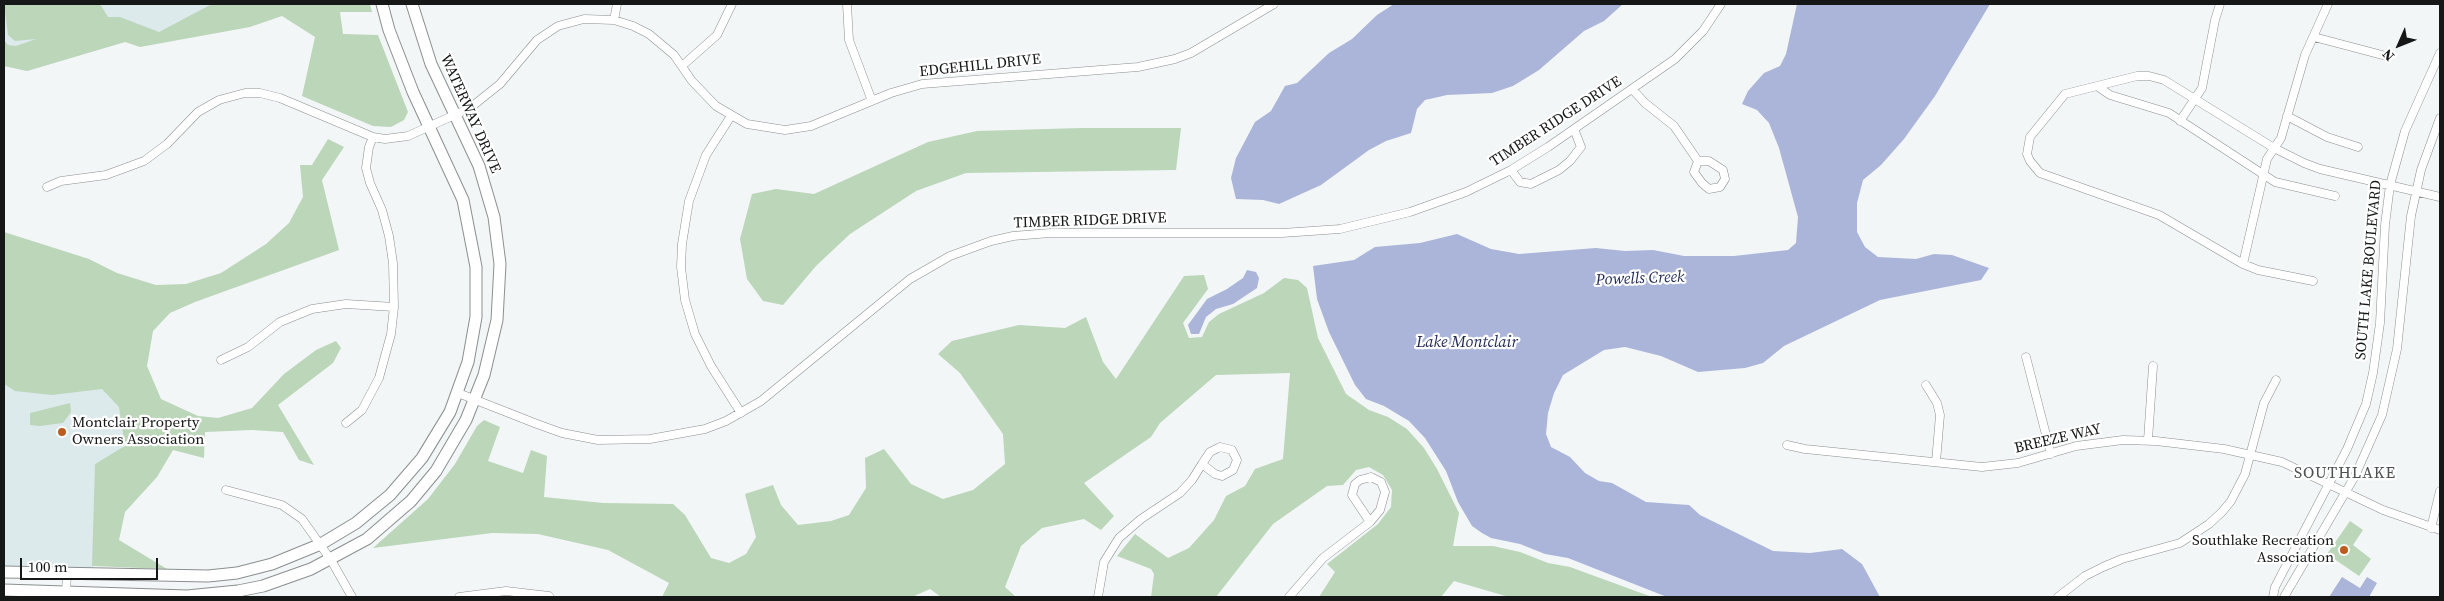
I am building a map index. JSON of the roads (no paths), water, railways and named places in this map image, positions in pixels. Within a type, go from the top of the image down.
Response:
[{"type":"main road","points":[[4,572],[179,577],[236,573],[272,564],[321,544],[372,511],[407,477],[438,434],[458,393],[472,342],[476,317],[476,267],[463,200],[402,65],[382,4]]},
{"type":"main road","name":"WATERWAY DRIVE","points":[[4,590],[65,596],[187,596],[229,592],[284,580],[331,560],[367,539],[390,521],[422,488],[451,449],[476,399],[491,353],[497,320],[500,264],[494,217],[479,166],[432,64],[412,4]]},
{"type":"street","points":[[614,20],[617,4]]},
{"type":"street","points":[[682,66],[717,35],[732,4]]},
{"type":"street","points":[[847,4],[849,40],[872,101]]},
{"type":"street","name":"EDGEHILL DRIVE","points":[[47,187],[61,180],[106,175],[144,161],[167,144],[198,112],[213,102],[232,95],[260,93],[280,98],[373,137],[397,139],[470,108],[500,84],[528,50],[546,33],[558,26],[584,19],[614,20],[649,34],[664,45],[704,94],[730,116],[759,128],[773,130],[797,129],[811,126],[891,93],[922,84],[1138,67],[1167,62],[1191,53],[1274,4]]},
{"type":"street","name":"TIMBER RIDGE DRIVE","points":[[458,393],[545,427],[598,440],[650,440],[683,435],[713,426],[741,413],[786,382],[910,279],[950,256],[973,247],[1013,236],[1041,234],[1282,233],[1340,229],[1410,212],[1466,192],[1511,170],[1574,129],[1690,46],[1712,19],[1721,4]]},
{"type":"street","points":[[2180,121],[2195,99],[2205,76],[2215,20],[2220,4]]},
{"type":"street","points":[[2242,264],[2268,159],[2281,138],[2305,55],[2328,4]]},
{"type":"street","points":[[2314,36],[2386,56]]},
{"type":"street","name":"SOUTH LAKE BOULEVARD","points":[[2273,597],[2275,587],[2330,483],[2358,423],[2373,373],[2380,323],[2385,225],[2390,185],[2405,131],[2440,53]]},
{"type":"street","points":[[2313,282],[2258,270],[2242,264],[2159,215],[2046,176],[2034,168],[2028,154],[2030,137],[2059,98],[2065,94],[2137,76],[2149,76],[2164,80],[2274,148],[2320,169],[2440,197]]},
{"type":"street","points":[[2097,86],[2110,95],[2168,113],[2275,182],[2336,196]]},
{"type":"street","points":[[1632,89],[1645,103],[1674,126],[1698,161]]},
{"type":"street","points":[[730,116],[706,155],[689,201],[682,244],[681,267],[685,300],[695,334],[711,366],[741,413]]},
{"type":"street","points":[[2287,116],[2327,137],[2358,147]]},
{"type":"street","points":[[2284,597],[2356,476],[2378,424],[2392,380],[2411,216],[2416,191],[2440,118]]},
{"type":"street","points":[[1511,170],[1520,182],[1531,184],[1560,170],[1570,162],[1581,147],[1574,129]]},
{"type":"street","points":[[346,423],[362,410],[379,378],[391,334],[394,307],[393,263],[389,236],[382,210],[370,183],[366,168],[368,152],[373,137]]},
{"type":"street","points":[[221,360],[248,347],[280,322],[312,309],[346,304],[394,307]]},
{"type":"street","points":[[2026,357],[2051,454]]},
{"type":"street","points":[[2148,440],[2153,366]]},
{"type":"street","points":[[2058,597],[2085,576],[2103,567],[2122,559],[2180,543],[2210,524],[2231,501],[2238,490],[2264,402],[2276,380]]},
{"type":"street","points":[[1926,385],[1937,403],[1940,415],[1936,462]]},
{"type":"street","name":"BREEZE WAY","points":[[1787,444],[1805,449],[1982,467],[2000,466],[2100,442],[2148,440],[2250,453],[2282,462],[2330,483],[2383,510],[2440,530]]},
{"type":"street","points":[[1098,597],[1104,562],[1119,538],[1141,518],[1180,492],[1192,480],[1202,464],[1214,448],[1226,447],[1236,455],[1236,465],[1228,474],[1215,474],[1202,464]]},
{"type":"street","points":[[1289,597],[1323,558],[1370,522],[1380,510],[1385,492],[1381,482],[1371,477],[1360,480],[1355,484],[1352,495],[1370,522]]},
{"type":"street","points":[[226,490],[273,502],[293,511],[309,526],[352,597]]},
{"type":"street","points":[[2431,528],[2440,491]]},
{"type":"street","points":[[65,596],[67,574]]},
{"type":"street","points":[[459,597],[506,591],[549,596]]},
{"type":"water","points":[[1394,4],[1623,4],[1604,21],[1584,31],[1539,70],[1513,86],[1492,93],[1447,95],[1425,100],[1417,109],[1411,133],[1386,141],[1369,150],[1321,185],[1279,204],[1263,200],[1236,199],[1231,178],[1236,158],[1255,122],[1271,111],[1285,86],[1297,83],[1329,53],[1352,39],[1377,15]]},
{"type":"water","name":"Lake Montclair","points":[[1797,4],[1990,4],[1935,96],[1904,139],[1881,165],[1863,180],[1857,203],[1857,232],[1865,247],[1878,257],[1916,259],[1934,254],[1952,255],[1989,268],[1981,280],[1880,300],[1784,346],[1763,363],[1745,368],[1698,372],[1661,356],[1625,347],[1604,350],[1563,375],[1554,393],[1548,413],[1546,434],[1551,447],[1570,457],[1585,473],[1599,481],[1612,483],[1646,502],[1689,505],[1700,515],[1773,551],[1810,553],[1842,549],[1862,564],[1880,597],[1667,597],[1568,558],[1545,554],[1520,544],[1491,538],[1482,533],[1472,526],[1458,502],[1446,471],[1425,438],[1409,421],[1384,406],[1366,399],[1355,385],[1329,332],[1317,299],[1313,266],[1354,260],[1375,247],[1420,243],[1457,234],[1491,249],[1519,254],[1596,248],[1625,251],[1653,250],[1684,256],[1734,256],[1788,250],[1796,243],[1798,217],[1779,148],[1769,123],[1757,110],[1742,104],[1748,91],[1764,73],[1780,66],[1786,54]]},
{"type":"water","points":[[1247,270],[1256,272],[1259,278],[1257,288],[1233,304],[1216,309],[1206,317],[1199,334],[1191,334],[1188,325],[1207,299],[1243,278]]},
{"type":"water","points":[[2342,577],[2360,588],[2367,577],[2377,583],[2369,597],[2329,597]]},
{"type":"place","name":"Montclair Property Owners Association","points":[[62,432]]},
{"type":"place","name":"Southlake Recreation Association","points":[[2344,550]]},
{"type":"district","name":"SOUTHLAKE","points":[[2345,474]]},
{"type":"water label","name":"Powells Creek","points":[[1640,279]]}]
